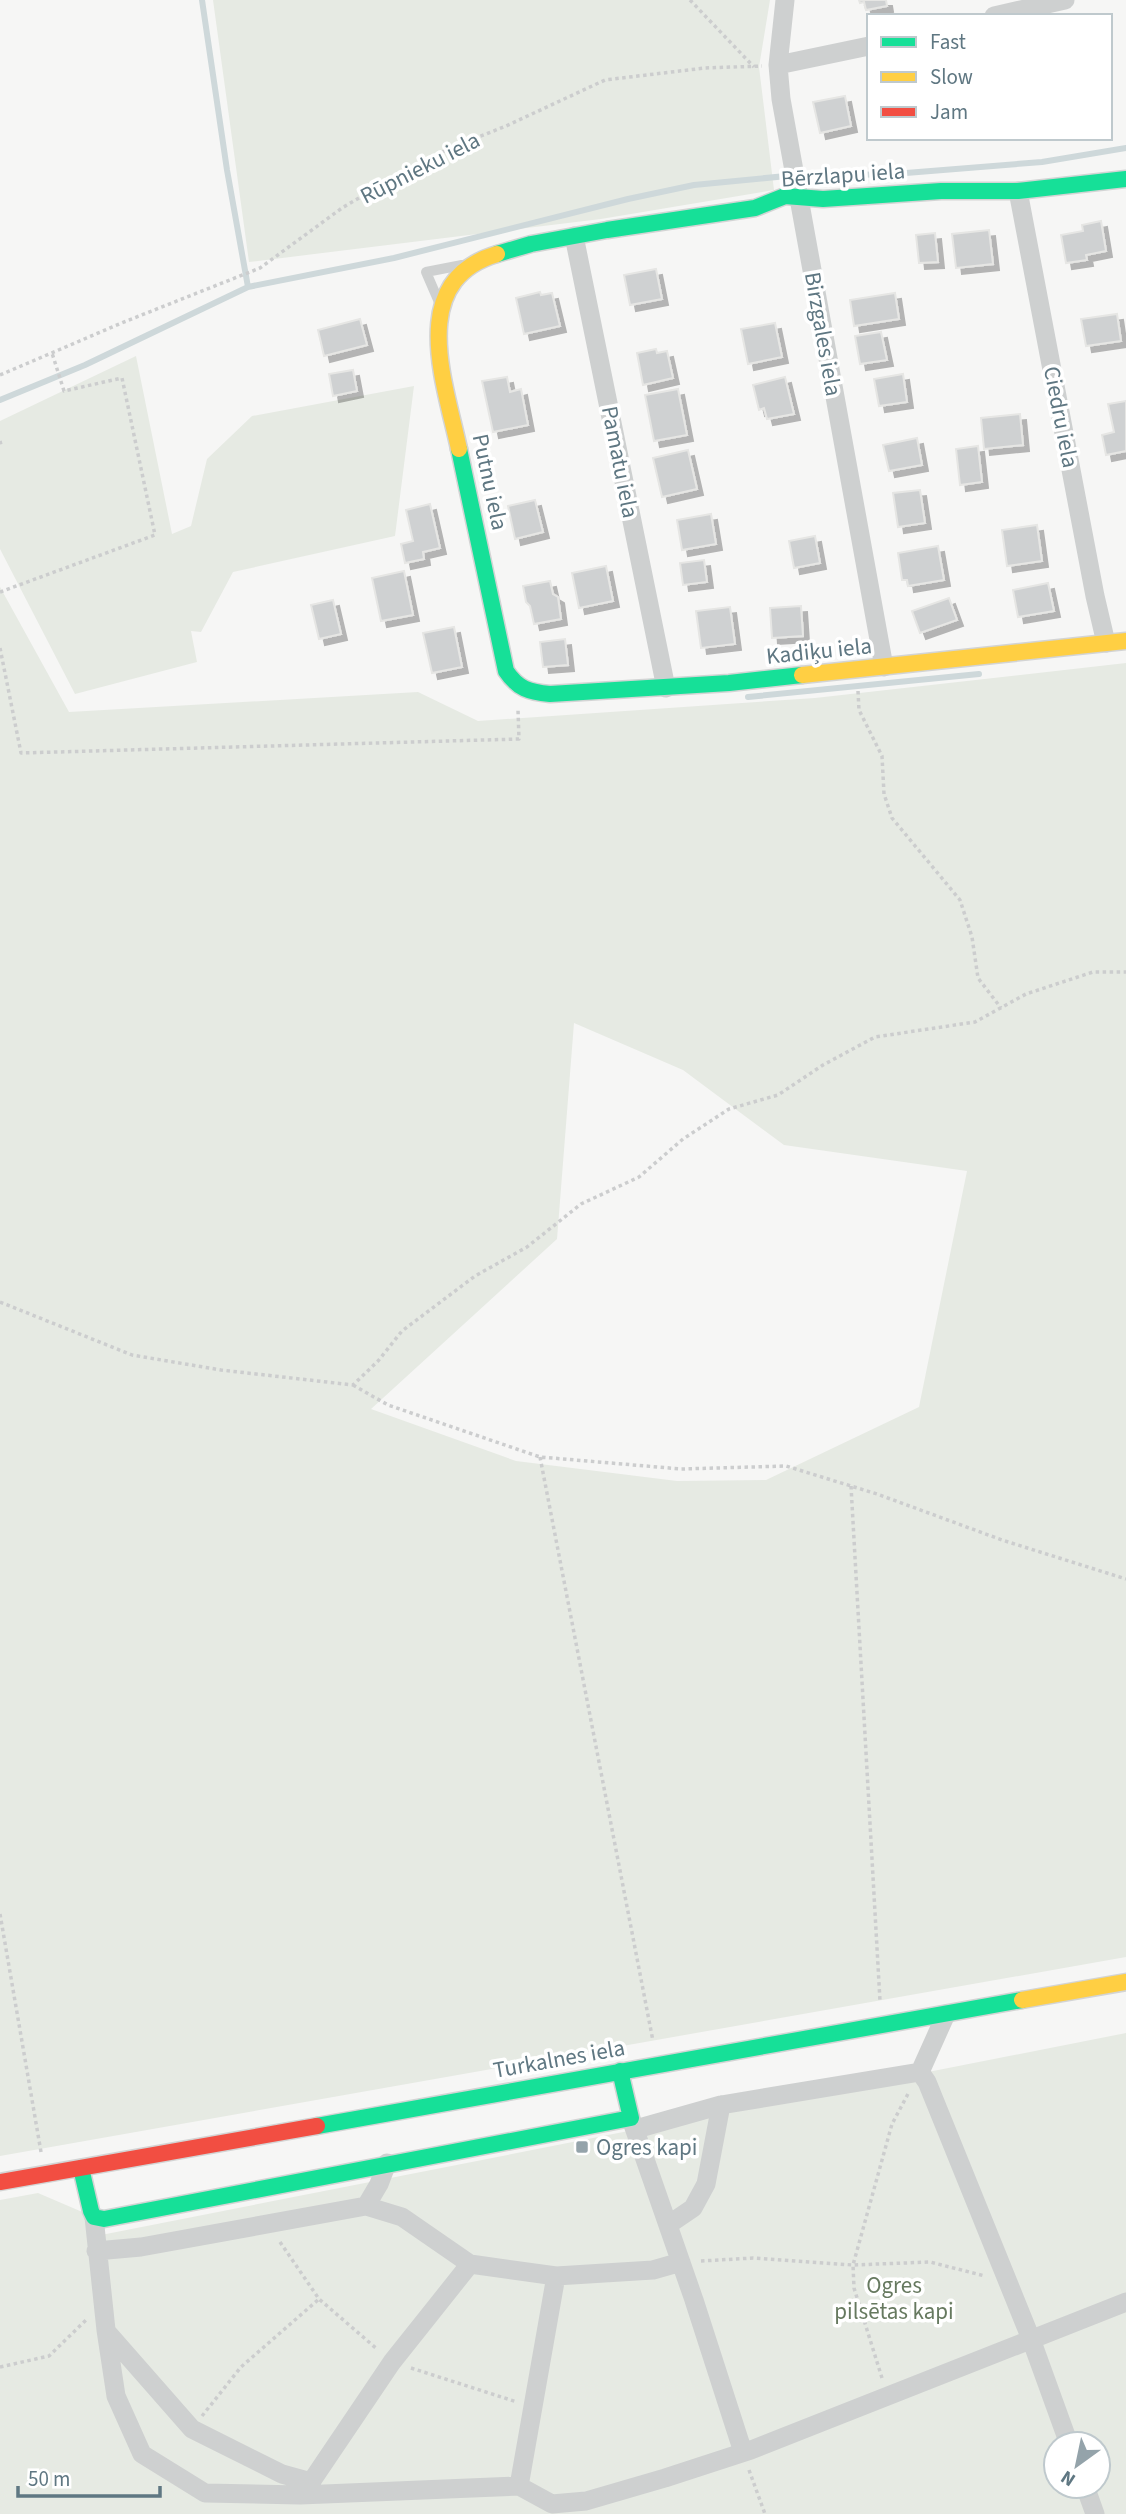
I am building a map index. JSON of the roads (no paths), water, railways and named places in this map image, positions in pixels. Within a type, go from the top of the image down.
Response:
[{"type":"street","name":"Birzgales iela","points":[[785,0],[778,65],[781,99],[884,667]]},
{"type":"street","points":[[1003,14],[1065,0]]},
{"type":"street","points":[[778,65],[867,46]]},
{"type":"street","name":"Bērzlapu iela","points":[[451,284],[487,257],[520,247],[755,208],[785,196],[798,195],[824,200],[941,191],[1018,191],[1126,179]]},
{"type":"street","name":"Ciedru iela","points":[[1018,191],[1106,643]]},
{"type":"street","name":"Pamatu iela","points":[[574,236],[666,688]]},
{"type":"street","name":"Putnu iela","points":[[451,284],[442,305],[438,329],[440,360],[506,671],[517,687]]},
{"type":"street","name":"Kadiķu iela","points":[[517,687],[550,694],[666,688],[1126,641]]},
{"type":"street","name":"Turkalnes iela","points":[[0,2182],[1126,1982]]},
{"type":"street","points":[[946,2014],[920,2072],[1031,2339],[1064,2430]]},
{"type":"street","points":[[620,2071],[633,2124],[743,2452]]},
{"type":"street","points":[[94,2217],[104,2220],[387,2163],[633,2124],[721,2105],[920,2072]]},
{"type":"street","points":[[668,2224],[693,2208],[706,2184],[721,2105]]},
{"type":"street","points":[[366,2206],[379,2185],[387,2163]]},
{"type":"street","points":[[81,2168],[94,2217],[96,2251],[116,2396],[142,2454],[205,2494],[306,2488],[519,2486],[552,2504],[586,2501],[743,2452],[1126,2302]]},
{"type":"street","points":[[96,2251],[141,2247],[366,2206],[402,2217],[470,2264],[555,2276],[653,2270],[681,2262]]},
{"type":"street","points":[[306,2488],[392,2362],[470,2264]]},
{"type":"street","points":[[519,2486],[555,2276]]},
{"type":"street","points":[[106,2330],[192,2429],[306,2488]]},
{"type":"lane","points":[[442,305],[435,296],[426,272],[458,265],[472,266]]},
{"type":"waterway","points":[[202,0],[227,170],[248,287]]},
{"type":"waterway","points":[[0,400],[85,365],[248,287],[394,258],[628,199],[694,185],[817,173],[881,175],[1042,162],[1126,148]]},
{"type":"waterway","points":[[748,697],[979,674]]},
{"type":"place","name":"Ogres kapi","points":[[582,2147]]},
{"type":"park label","name":"Ogres pilsētas kapi","points":[[894,2298]]}]
